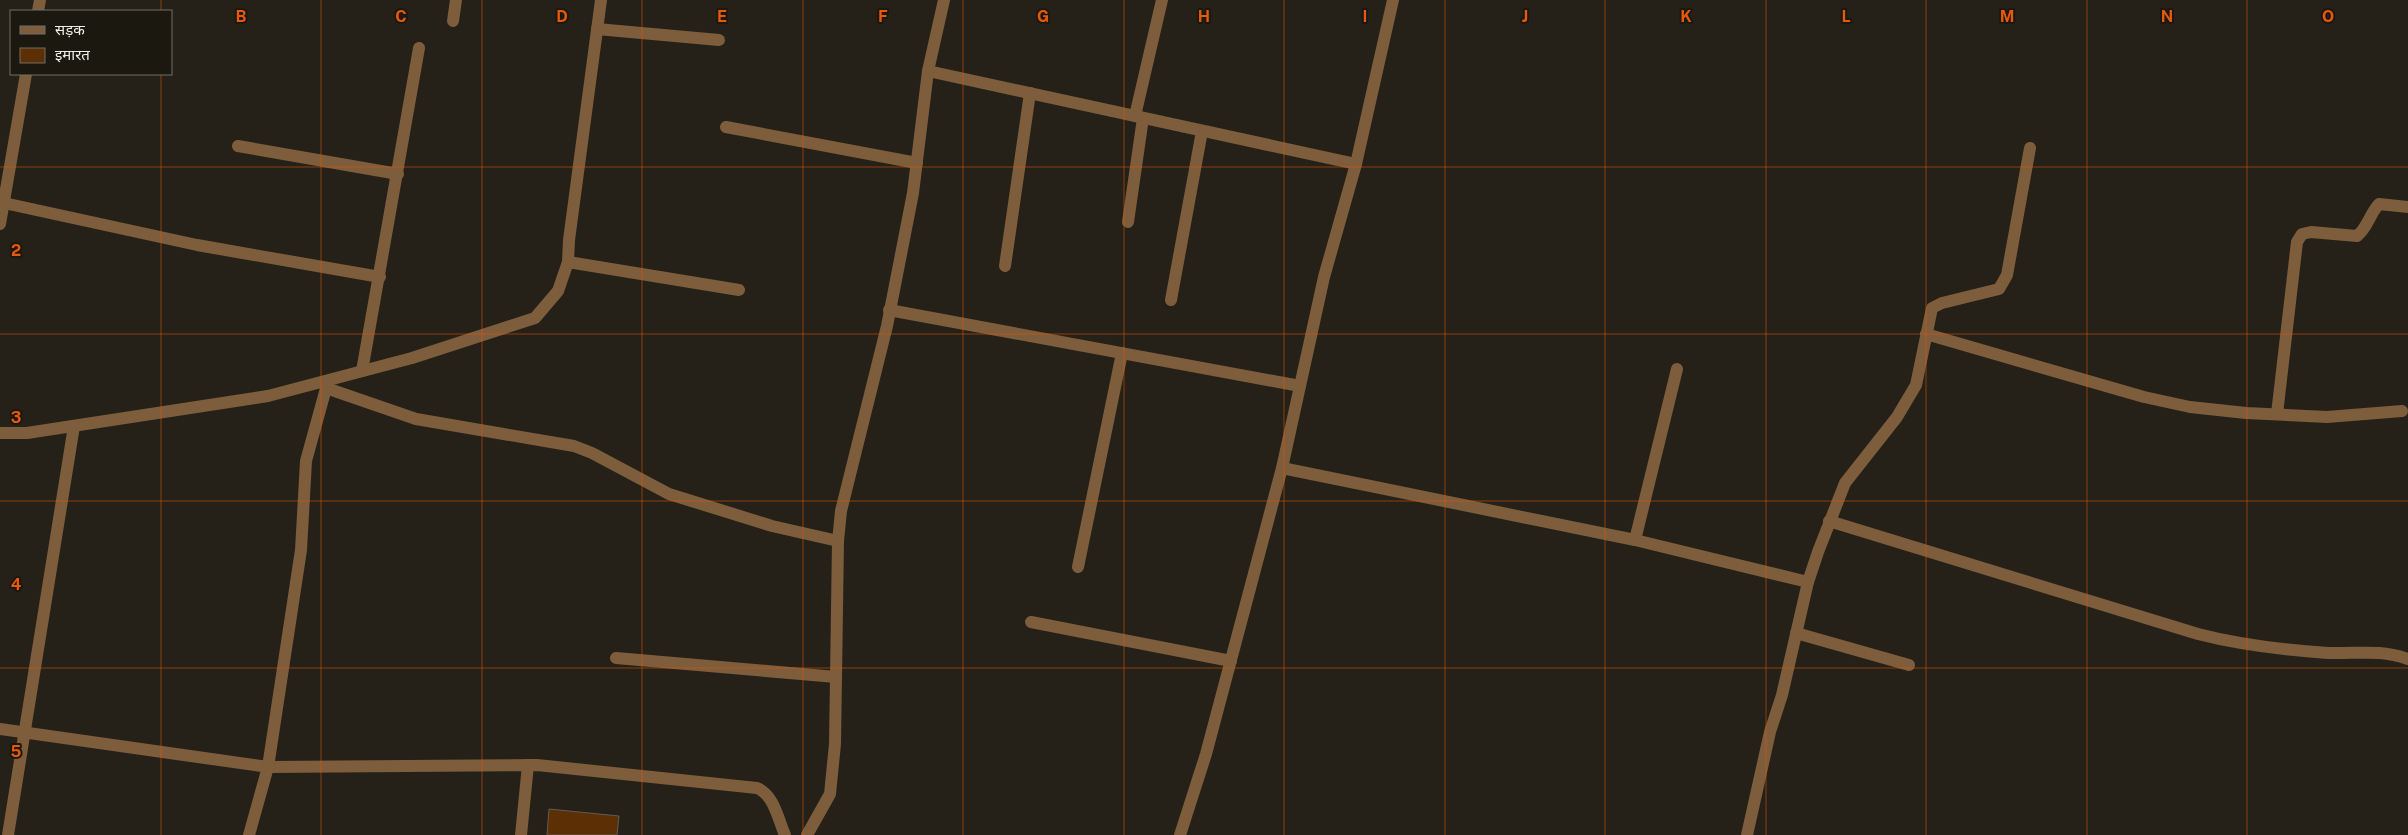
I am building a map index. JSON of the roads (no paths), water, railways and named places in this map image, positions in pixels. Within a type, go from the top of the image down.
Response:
[{"type":"street","points":[[452,21],[456,0]]},
{"type":"street","points":[[0,433],[27,433],[268,396],[327,385],[362,371],[412,358],[534,318],[558,291],[568,262],[569,240],[601,0]]},
{"type":"street","points":[[807,835],[830,794],[835,744],[838,541],[842,511],[889,310],[913,193],[928,71],[944,0]]},
{"type":"street","points":[[1128,222],[1139,117],[1162,0]]},
{"type":"street","points":[[1180,835],[1206,754],[1282,468],[1324,277],[1356,164],[1393,0]]},
{"type":"street","points":[[597,29],[719,40]]},
{"type":"street","points":[[362,371],[419,48]]},
{"type":"street","points":[[928,71],[1356,164]]},
{"type":"street","points":[[0,224],[26,75]]},
{"type":"street","points":[[1005,266],[1030,93]]},
{"type":"street","points":[[726,127],[917,163]]},
{"type":"street","points":[[1172,300],[1202,131]]},
{"type":"street","points":[[238,146],[398,174]]},
{"type":"street","points":[[1748,835],[1770,732],[1782,695],[1808,582],[1845,482],[1897,417],[1916,385],[1932,308],[1942,302],[1999,288],[2008,275],[2030,148]]},
{"type":"street","points":[[4,203],[197,245],[380,277]]},
{"type":"street","points":[[2277,414],[2297,242],[2302,234],[2311,232],[2356,236],[2366,228],[2374,210],[2379,204],[2390,203],[2408,206]]},
{"type":"street","points":[[568,262],[739,290]]},
{"type":"street","points":[[889,310],[1300,386]]},
{"type":"street","points":[[1926,334],[2144,397],[2190,407],[2327,417],[2402,411]]},
{"type":"street","points":[[1078,567],[1122,353]]},
{"type":"street","points":[[1635,540],[1677,368]]},
{"type":"street","points":[[327,385],[416,419],[574,446],[592,453],[669,494],[772,526],[838,541]]},
{"type":"street","points":[[249,835],[268,767],[301,550],[306,461],[327,385]]},
{"type":"street","points":[[8,835],[74,426]]},
{"type":"street","points":[[1282,468],[1635,540],[1808,582]]},
{"type":"street","points":[[1829,521],[2141,617],[2236,643],[2292,650],[2342,653],[2379,651],[2408,659]]},
{"type":"street","points":[[1031,622],[1231,661]]},
{"type":"street","points":[[1796,633],[1909,665]]},
{"type":"street","points":[[616,658],[836,677]]},
{"type":"street","points":[[0,729],[268,767],[528,765],[757,788],[765,791],[770,797],[785,835]]},
{"type":"street","points":[[521,835],[528,765]]}]
